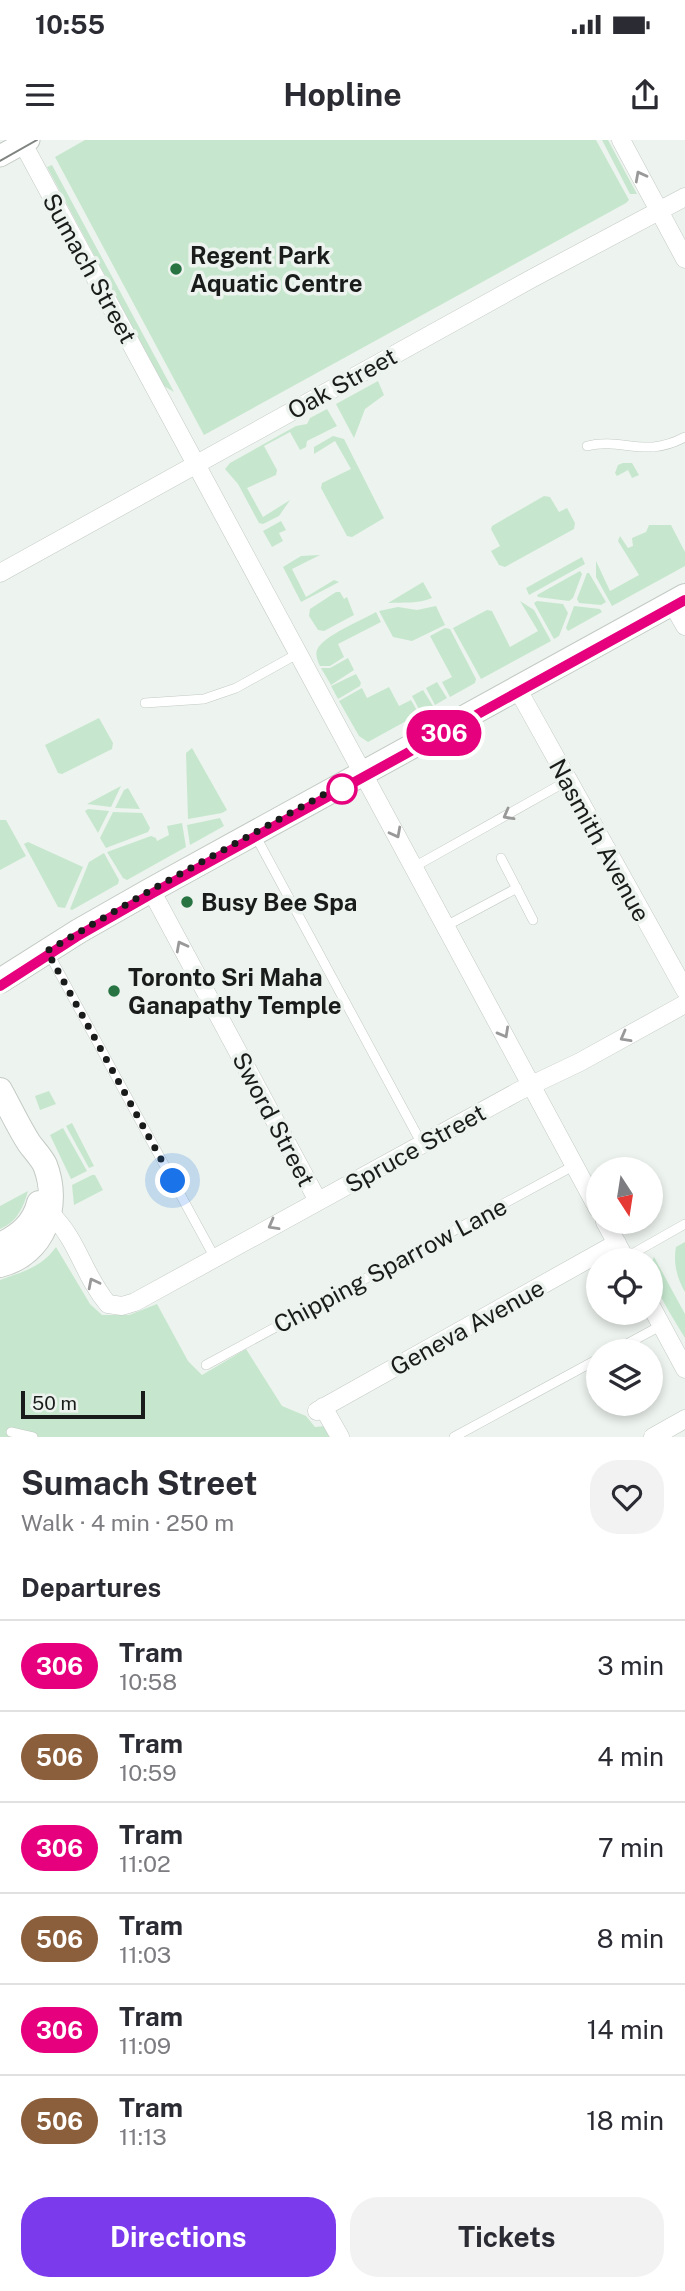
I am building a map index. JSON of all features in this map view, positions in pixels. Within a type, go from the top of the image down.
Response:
[{"type":"main road","points":[[0,981],[151,890],[679,599]]},
{"type":"main road","points":[[0,1090],[28,1141],[44,1163],[51,1191],[50,1213],[34,1246],[22,1256],[0,1265]]},
{"type":"main road","points":[[0,1245],[28,1227],[38,1208],[40,1186],[28,1141]]},
{"type":"street","points":[[621,140],[685,259]]},
{"type":"street","points":[[0,156],[24,141]]},
{"type":"street","name":"Sumach Street","points":[[24,141],[586,1186]]},
{"type":"street","name":"Oak Street","points":[[0,573],[685,197]]},
{"type":"street","points":[[679,599],[685,626]]},
{"type":"street","name":"Nasmith Avenue","points":[[517,688],[685,990]]},
{"type":"street","name":"Sword Street","points":[[151,890],[318,1201]]},
{"type":"street","name":"Spruce Street","points":[[50,1213],[60,1222],[78,1248],[99,1293],[108,1304],[122,1306],[148,1296],[422,1144],[685,1004]]},
{"type":"street","name":"Geneva Avenue","points":[[340,1437],[320,1409],[586,1273]]},
{"type":"street","points":[[662,1325],[685,1369]]},
{"type":"street","points":[[653,1437],[685,1419]]},
{"type":"lane","points":[[587,446],[603,442],[652,448],[665,446],[685,437]]},
{"type":"lane","points":[[145,704],[204,699],[236,688],[299,653]]},
{"type":"lane","points":[[414,867],[568,781]]},
{"type":"lane","points":[[254,833],[422,1144]]},
{"type":"lane","points":[[500,858],[533,920]]},
{"type":"lane","points":[[446,926],[517,888]]},
{"type":"lane","points":[[47,951],[215,1258]]},
{"type":"lane","name":"Chipping Sparrow Lane","points":[[206,1365],[575,1165]]},
{"type":"lane","points":[[635,1248],[685,1224]]},
{"type":"lane","points":[[636,1339],[662,1325]]},
{"type":"lane","points":[[454,1437],[586,1366]]},
{"type":"lane","points":[[11,1432],[33,1437]]},
{"type":"green space","points":[[85,140],[596,140],[629,200],[204,435],[55,157]]},
{"type":"green space","points":[[602,140],[608,140],[637,194],[630,194]]},
{"type":"green space","points":[[52,165],[174,392],[164,386],[47,167]]},
{"type":"green space","points":[[378,381],[384,395],[365,409],[354,438],[336,404]]},
{"type":"green space","points":[[327,409],[337,426],[307,441],[306,447],[300,450],[290,432],[264,446],[277,470],[276,475],[247,488],[263,517],[290,500],[279,516],[263,524],[259,523],[238,484],[225,469],[230,463],[296,426],[307,424],[310,418]]},
{"type":"green space","points":[[333,436],[344,439],[384,518],[352,537],[347,536],[321,488],[322,483],[351,469],[335,441],[314,454],[314,447]]},
{"type":"green space","points":[[632,463],[639,475],[632,478],[628,470],[617,476],[615,473],[618,465]]},
{"type":"green space","points":[[544,496],[550,497],[559,512],[567,508],[575,523],[574,529],[505,567],[499,565],[491,551],[500,546],[492,526]]},
{"type":"green space","points":[[281,521],[286,530],[279,533],[283,541],[272,547],[263,531]]},
{"type":"green space","points":[[649,525],[671,525],[685,552],[685,566],[612,606],[596,577],[596,561],[610,591],[639,575],[618,541],[620,536],[628,548],[633,546],[632,538],[646,532]]},
{"type":"green space","points":[[320,555],[292,569],[306,597],[334,580],[339,582],[301,602],[283,567],[301,556]]},
{"type":"green space","points":[[582,557],[585,564],[529,595],[526,588]]},
{"type":"green space","points":[[580,571],[582,574],[573,598],[569,601],[538,597],[537,595]]},
{"type":"green space","points":[[587,573],[606,602],[601,605],[579,603],[577,599]]},
{"type":"green space","points":[[423,582],[432,598],[416,602],[388,603]]},
{"type":"green space","points":[[340,592],[344,599],[347,597],[354,615],[324,631],[318,630],[309,616],[310,609]]},
{"type":"green space","points":[[520,601],[534,610],[551,641],[481,679],[453,628],[487,610],[492,611],[510,647],[538,631]]},
{"type":"green space","points":[[537,601],[563,604],[568,613],[559,636],[554,639],[534,603]]},
{"type":"green space","points":[[436,606],[445,625],[412,641],[393,637],[379,611],[398,607],[417,610]]},
{"type":"green space","points":[[574,606],[600,609],[602,612],[568,631],[566,628]]},
{"type":"green space","points":[[376,612],[381,622],[338,644],[344,657],[330,666],[320,666],[316,654],[326,639]]},
{"type":"green space","points":[[445,628],[450,629],[476,679],[475,683],[450,697],[442,682],[452,677],[430,636]]},
{"type":"green space","points":[[348,658],[354,670],[331,685],[321,668],[330,668]]},
{"type":"green space","points":[[356,674],[360,686],[338,699],[331,686]]},
{"type":"green space","points":[[437,682],[447,698],[435,705],[426,688]]},
{"type":"green space","points":[[389,687],[399,706],[411,700],[419,714],[368,742],[359,736],[339,701],[362,688],[367,698]]},
{"type":"green space","points":[[423,690],[433,706],[421,713],[412,696]]},
{"type":"green space","points":[[99,718],[113,743],[112,749],[62,774],[58,773],[45,745]]},
{"type":"green space","points":[[192,748],[227,810],[222,813],[188,819],[186,753]]},
{"type":"green space","points":[[121,786],[111,807],[87,804]]},
{"type":"green space","points":[[128,788],[140,809],[115,808],[124,790]]},
{"type":"green space","points":[[85,811],[109,811],[98,833]]},
{"type":"green space","points":[[113,812],[142,813],[150,828],[148,832],[106,848],[100,838]]},
{"type":"green space","points":[[220,818],[224,826],[190,845],[187,825]]},
{"type":"green space","points":[[0,820],[6,820],[26,856],[0,870]]},
{"type":"green space","points":[[182,823],[186,847],[127,880],[123,878],[107,852],[151,836],[157,841],[169,835],[167,826]]},
{"type":"green space","points":[[28,842],[83,867],[65,908],[58,907],[24,844]]},
{"type":"green space","points":[[104,853],[119,880],[118,884],[70,909],[89,862]]},
{"type":"green space","points":[[49,1091],[56,1104],[40,1110],[35,1096]]},
{"type":"green space","points":[[72,1123],[94,1166],[89,1168],[66,1126]]},
{"type":"green space","points":[[63,1128],[87,1171],[71,1179],[50,1135]]},
{"type":"green space","points":[[95,1175],[103,1190],[74,1205],[72,1185]]},
{"type":"green space","points":[[28,1191],[18,1214],[11,1223],[0,1229],[0,1206]]},
{"type":"green space","points":[[685,1242],[685,1292],[675,1259],[676,1247]]},
{"type":"green space","points":[[56,1247],[90,1304],[102,1315],[129,1315],[157,1304],[188,1361],[202,1375],[246,1349],[282,1406],[306,1416],[315,1427],[326,1426],[333,1437],[0,1437],[0,1280],[38,1264]]},
{"type":"green space","points":[[663,1274],[685,1314],[685,1338],[663,1299]]},
{"type":"tram line","points":[[0,161],[37,140]]},
{"type":"tram line","points":[[0,985],[90,928],[685,600]]},
{"type":"tram line","name":"306","points":[[0,986],[76,937],[153,893],[685,600]]},
{"type":"place","name":"Regent Park Aquatic Centre","points":[[176,269]]},
{"type":"place","name":"Busy Bee Spa","points":[[187,902]]},
{"type":"place","name":"Toronto Sri Maha Ganapathy Temple","points":[[114,991]]},
{"type":"route","points":[[173,1181],[47,951],[350,780],[342,789]]}]
